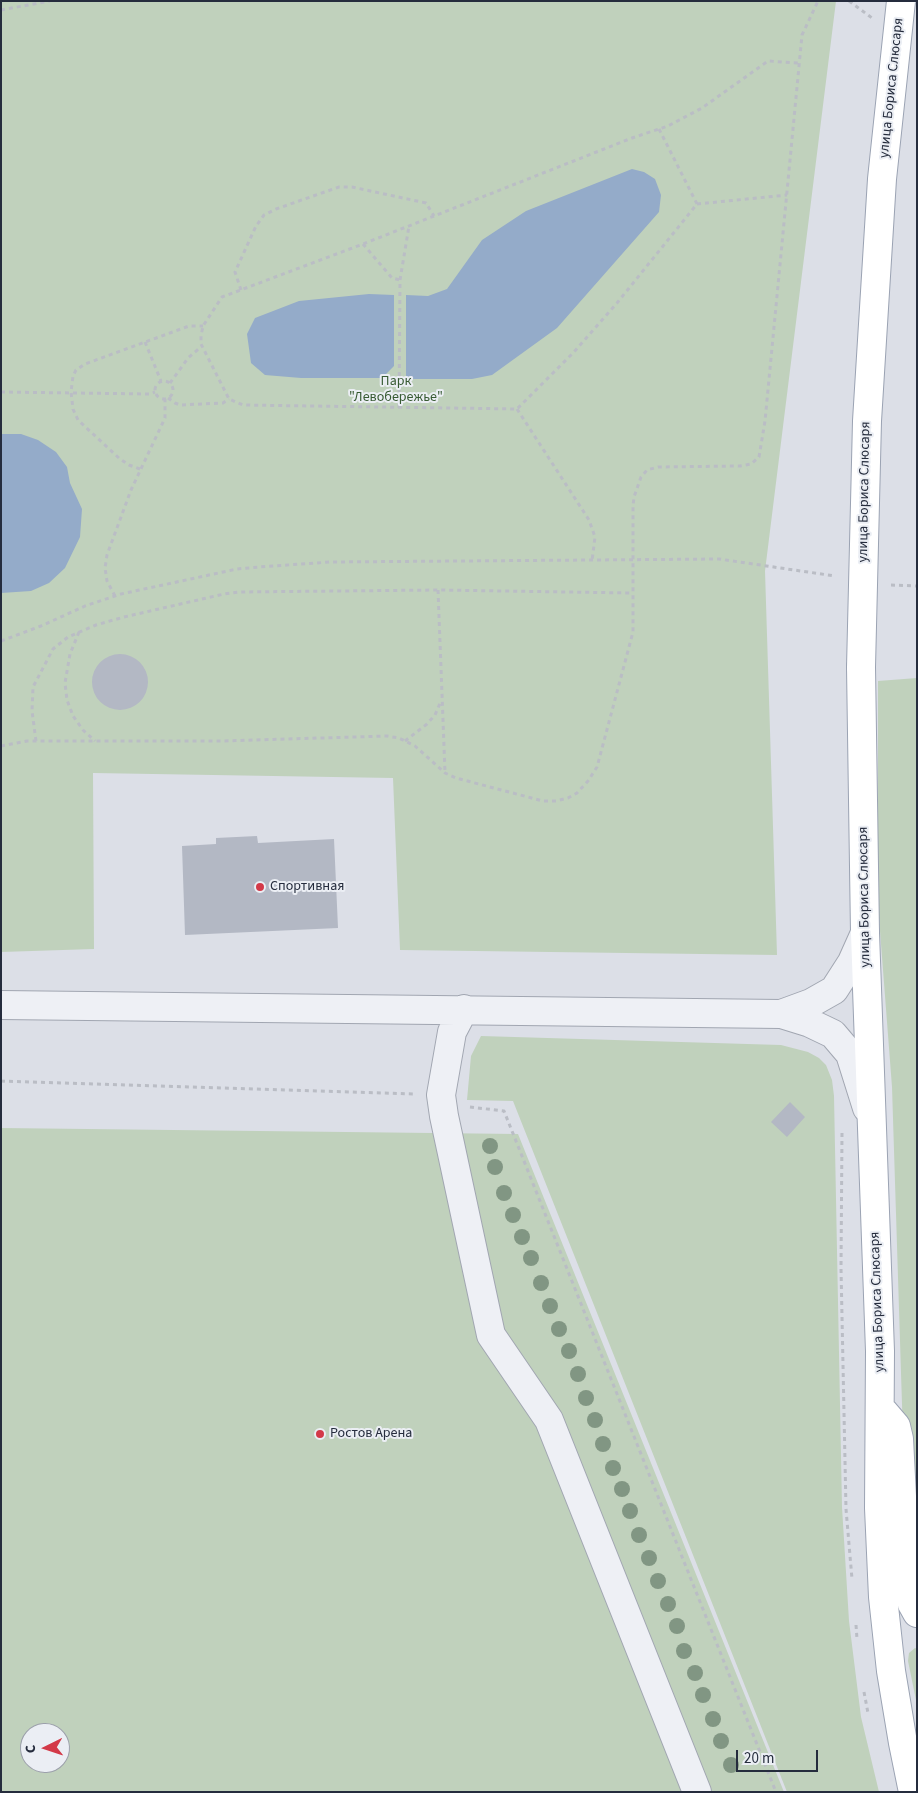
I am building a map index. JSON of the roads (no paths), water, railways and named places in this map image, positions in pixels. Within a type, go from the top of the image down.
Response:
[{"type":"main road","name":"улица Бориса Слюсаря","points":[[902,1],[882,179],[866,421],[861,667],[865,933],[880,1351],[879,1508],[883,1597],[891,1671],[913,1792]]},
{"type":"main road","points":[[881,1410],[896,1426],[899,1439],[906,1573],[912,1604],[917,1613]]},
{"type":"street","points":[[781,1014],[811,1003],[834,990],[852,962],[865,933]]},
{"type":"street","points":[[1,1005],[781,1014],[810,1023],[833,1034],[850,1054],[871,1120],[872,1134]]},
{"type":"street","points":[[464,1010],[452,1032],[441,1095],[491,1335],[549,1420],[697,1792]]},
{"type":"water","points":[[632,169],[644,172],[655,179],[661,195],[659,212],[557,328],[492,375],[472,379],[406,379],[406,295],[428,296],[447,289],[482,240],[526,211]]},
{"type":"water","points":[[369,294],[394,295],[394,366],[382,378],[301,378],[265,375],[251,363],[247,334],[255,318],[299,301]]},
{"type":"water","points":[[1,434],[21,434],[38,440],[56,452],[67,467],[70,483],[82,509],[80,537],[65,568],[49,583],[31,591],[1,593]]},
{"type":"place","name":"Спортивная","points":[[260,887]]},
{"type":"place","name":"Ростов Арена","points":[[320,1434]]},
{"type":"park label","name":"Парк \"Левобережье\"","points":[[396,390]]}]
